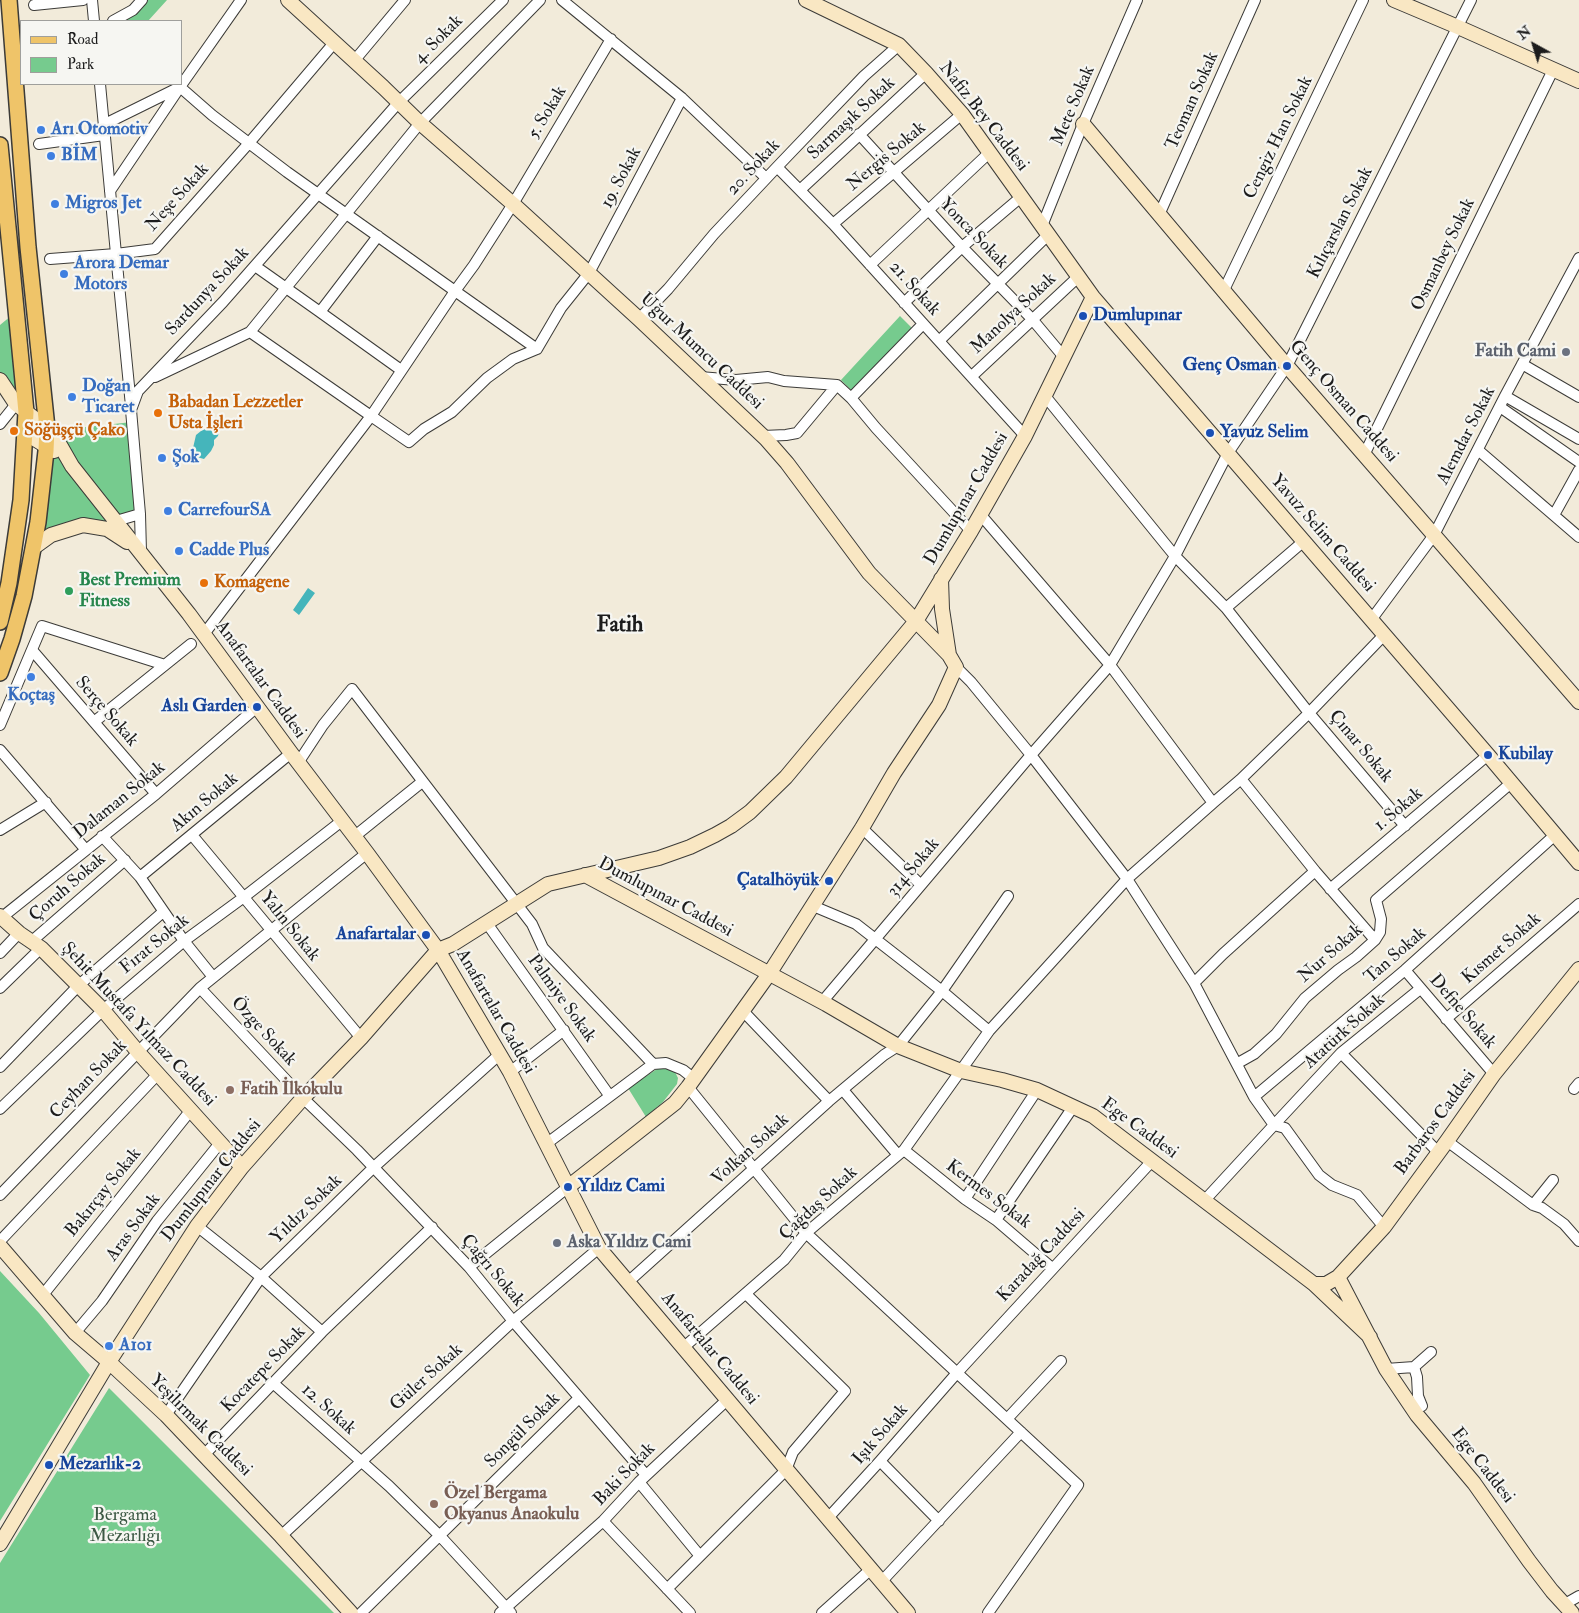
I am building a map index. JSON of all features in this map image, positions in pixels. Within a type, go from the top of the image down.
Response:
[{"type":"main road","points":[[0,673],[24,596],[38,522],[47,428],[28,246],[9,0]]},
{"type":"main road","points":[[0,145],[21,408],[25,433],[21,500],[4,585],[0,622]]},
{"type":"street","points":[[34,5],[83,0]]},
{"type":"street","points":[[92,0],[94,20]]},
{"type":"street","points":[[115,20],[133,10],[142,0]]},
{"type":"street","points":[[182,84],[241,0]]},
{"type":"street","points":[[354,60],[405,0]]},
{"type":"street","name":"4. Sokak","points":[[399,102],[503,0]]},
{"type":"street","points":[[148,380],[250,332],[348,214],[420,123],[540,0]]},
{"type":"street","points":[[562,0],[682,98],[766,178]]},
{"type":"street","name":"Nafiz Bey Caddesi","points":[[806,0],[899,46],[962,114],[1045,230]]},
{"type":"street","name":"Mete Sokak","points":[[1045,230],[1083,124],[1137,0]]},
{"type":"street","name":"Teoman Sokak","points":[[1159,214],[1255,0]]},
{"type":"street","name":"Cengiz Han Sokak","points":[[1224,290],[1363,0]]},
{"type":"street","points":[[1394,0],[1579,81]]},
{"type":"street","name":"Kılıçarslan Sokak","points":[[1110,665],[1175,556],[1228,453],[1287,366],[1471,0]]},
{"type":"street","name":"Uğur Mumcu Caddesi","points":[[294,2],[334,43],[420,123],[589,273],[763,436],[787,463],[869,573],[953,661]]},
{"type":"street","name":"5. Sokak","points":[[204,634],[370,416],[454,291],[474,265],[513,204],[611,39]]},
{"type":"street","name":"Neşe Sokak","points":[[50,259],[155,249],[334,43]]},
{"type":"street","name":"20. Sokak","points":[[639,319],[766,178],[864,76],[899,46]]},
{"type":"street","name":"Osmanbey Sokak","points":[[1364,455],[1553,70]]},
{"type":"street","name":"Sarmaşık Sokak","points":[[800,190],[926,73]]},
{"type":"street","points":[[100,85],[131,410]]},
{"type":"street","points":[[39,144],[104,130],[180,87]]},
{"type":"street","points":[[180,87],[249,143],[318,194],[537,349]]},
{"type":"street","points":[[110,191],[180,87]]},
{"type":"street","name":"19. Sokak","points":[[537,349],[561,308],[589,273],[682,98]]},
{"type":"street","name":"Sardunya Sokak","points":[[141,552],[140,514],[131,410],[138,391],[223,302],[399,102]]},
{"type":"street","name":"Nergis Sokak","points":[[833,224],[962,114]]},
{"type":"street","name":"Genç Osman Caddesi","points":[[1083,124],[1287,366],[1579,702]]},
{"type":"street","name":"Yonca Sokak","points":[[859,134],[962,247],[1032,319],[1064,356]]},
{"type":"street","points":[[870,265],[989,153]]},
{"type":"street","name":"21. Sokak","points":[[777,167],[833,224],[1025,436]]},
{"type":"street","points":[[904,303],[962,247],[1021,197]]},
{"type":"street","points":[[939,341],[998,283],[1045,230]]},
{"type":"street","name":"Yavuz Selim Caddesi","points":[[1045,230],[1093,297],[1579,863]]},
{"type":"street","points":[[320,312],[378,236]]},
{"type":"street","name":"Alemdar Sokak","points":[[1371,620],[1434,535],[1505,396],[1579,258]]},
{"type":"street","points":[[255,266],[401,370]]},
{"type":"street","name":"Manolya Sokak","points":[[972,376],[1078,277]]},
{"type":"street","name":"Dumlupınar Caddesi","points":[[953,661],[942,609],[941,578],[971,531],[1025,436],[1093,297]]},
{"type":"street","points":[[851,398],[924,324]]},
{"type":"street","points":[[250,332],[409,442],[424,429],[452,412],[487,378],[513,359],[537,349]]},
{"type":"street","points":[[1522,364],[1579,397]]},
{"type":"street","points":[[700,377],[736,380],[768,378],[838,385],[971,531]]},
{"type":"street","name":"Anafartalar Caddesi","points":[[0,380],[21,408],[47,428],[72,466],[204,634],[438,950],[510,1072],[599,1248],[908,1613]]},
{"type":"street","points":[[763,436],[797,434],[838,385]]},
{"type":"street","name":"Çınar Sokak","points":[[1045,396],[1175,556],[1226,608],[1309,713],[1405,826]]},
{"type":"street","points":[[1505,396],[1579,439]]},
{"type":"street","points":[[1500,407],[1579,462]]},
{"type":"street","points":[[0,424],[21,408]]},
{"type":"street","points":[[25,433],[72,466]]},
{"type":"street","points":[[1478,450],[1579,537]]},
{"type":"street","points":[[1554,515],[1579,470]]},
{"type":"street","points":[[116,522],[140,514]]},
{"type":"street","points":[[980,514],[1110,665],[1214,803]]},
{"type":"street","points":[[33,548],[50,535],[83,525],[107,529],[141,552]]},
{"type":"street","points":[[1226,608],[1304,541]]},
{"type":"street","points":[[585,875],[659,858],[690,847],[715,835],[744,817],[786,777],[916,622],[941,578]]},
{"type":"street","points":[[0,725],[42,626],[166,665]]},
{"type":"street","name":"Çağdaş Sokak","points":[[684,1347],[784,1260],[806,1234],[901,1153],[989,1031],[1127,878],[1241,779],[1309,713],[1384,635]]},
{"type":"street","points":[[94,722],[191,644]]},
{"type":"street","name":"Serçe Sokak","points":[[32,650],[156,794]]},
{"type":"street","points":[[953,661],[1031,755],[1127,878],[1194,983],[1238,1063],[1254,1097],[1274,1125],[1285,1128],[1319,1175],[1332,1185],[1357,1195],[1384,1227]]},
{"type":"street","points":[[469,1266],[675,1103],[691,1083],[769,974],[862,828],[894,773],[939,705],[953,661]]},
{"type":"street","name":"314 Sokak","points":[[822,1002],[1031,755],[1110,665]]},
{"type":"street","name":"Akın Sokak","points":[[140,877],[295,758],[352,689],[422,782]]},
{"type":"street","name":"Dalaman Sokak","points":[[1,917],[156,794],[258,707]]},
{"type":"street","points":[[0,750],[86,850]]},
{"type":"street","name":"1. Sokak","points":[[1330,889],[1488,755]]},
{"type":"street","points":[[1241,779],[1315,871],[1375,940]]},
{"type":"street","points":[[355,836],[422,782],[532,924],[543,948],[653,1064]]},
{"type":"street","name":"Nur Sokak","points":[[1238,1063],[1254,1054],[1276,1034],[1305,998],[1375,940],[1380,932],[1381,918],[1376,900],[1511,783]]},
{"type":"street","points":[[0,830],[46,802]]},
{"type":"street","name":"Fırat Sokak","points":[[0,1109],[103,1010],[184,941],[343,820]]},
{"type":"street","points":[[862,828],[921,885]]},
{"type":"street","name":"Tan Sokak","points":[[1254,1097],[1405,970],[1555,835]]},
{"type":"street","points":[[102,836],[140,877],[184,941],[213,977]]},
{"type":"street","name":"Yalın Sokak","points":[[192,836],[360,1038]]},
{"type":"street","name":"Ceyhan Sokak","points":[[0,1195],[200,988],[367,853]]},
{"type":"street","name":"Çoruh Sokak","points":[[0,988],[36,944],[125,860]]},
{"type":"street","points":[[1194,983],[1223,954],[1315,871]]},
{"type":"street","name":"Dumlupınar Caddesi","points":[[0,1544],[110,1362],[197,1226],[242,1167],[438,950],[453,944],[548,884],[585,875],[769,974]]},
{"type":"street","name":"Volkan Sokak","points":[[628,1282],[829,1101],[884,1055],[898,1046],[942,991],[1008,896]]},
{"type":"street","name":"Kısmet Sokak","points":[[1446,1019],[1579,904]]},
{"type":"street","points":[[813,906],[856,924],[942,991],[989,1031]]},
{"type":"street","points":[[0,1067],[79,985],[164,912]]},
{"type":"street","name":"Şehit Mustafa Yılmaz Caddesi","points":[[1,917],[19,933],[36,944],[79,985],[242,1167]]},
{"type":"street","name":"Palmiye Sokak","points":[[486,922],[609,1095]]},
{"type":"street","points":[[0,953],[19,933]]},
{"type":"street","name":"Barbaros Caddesi","points":[[1338,1277],[1384,1227],[1494,1074],[1579,969]]},
{"type":"street","name":"Defne Sokak","points":[[1405,970],[1494,1074]]},
{"type":"street","name":"Ege Caddesi","points":[[769,974],[898,1046],[961,1071],[1037,1090],[1093,1116],[1314,1284],[1370,1337]]},
{"type":"street","name":"Özge Sokak","points":[[200,988],[303,1098]]},
{"type":"street","name":"Atatürk Sokak","points":[[1204,1201],[1341,1052],[1420,989]]},
{"type":"street","points":[[742,1010],[829,1101]]},
{"type":"street","points":[[510,1072],[564,1030]]},
{"type":"street","points":[[1341,1052],[1443,1147],[1533,1205],[1542,1208],[1564,1224],[1579,1241]]},
{"type":"street","name":"Yıldız Sokak","points":[[166,1415],[261,1277],[374,1167],[500,1054]]},
{"type":"street","points":[[546,1144],[609,1095],[653,1064],[666,1063],[683,1070],[754,1168],[806,1234],[1078,1485],[988,1613]]},
{"type":"street","points":[[0,1241],[158,1074]]},
{"type":"street","name":"Kermes Sokak","points":[[843,1090],[901,1153],[996,1220],[1052,1268]]},
{"type":"street","points":[[965,1199],[1037,1090]]},
{"type":"street","name":"Çağrı Sokak","points":[[303,1098],[374,1167],[469,1266],[579,1398],[700,1556]]},
{"type":"street","points":[[996,1220],[1073,1107]]},
{"type":"street","name":"Bakırçay Sokak","points":[[42,1296],[190,1110]]},
{"type":"street","name":"Aras Sokak","points":[[75,1333],[102,1301],[157,1221],[220,1143]]},
{"type":"street","name":"Karadağ Caddesi","points":[[956,1374],[1152,1161]]},
{"type":"street","points":[[1533,1205],[1553,1180]]},
{"type":"street","points":[[197,1226],[261,1277],[322,1332]]},
{"type":"street","name":"Kocatepe Sokak","points":[[204,1455],[322,1332],[432,1227]]},
{"type":"street","name":"Yeşilırmak Caddesi","points":[[0,1246],[75,1333],[110,1362],[166,1415],[351,1613]]},
{"type":"street","name":"Güler Sokak","points":[[281,1536],[513,1321],[599,1248]]},
{"type":"street","points":[[1314,1284],[1326,1284],[1338,1277]]},
{"type":"street","name":"Ege Caddesi","points":[[1338,1277],[1386,1369],[1417,1414],[1474,1483],[1529,1561],[1568,1608]]},
{"type":"street","points":[[667,1589],[786,1470],[793,1452],[845,1392],[746,1294]]},
{"type":"street","points":[[1386,1369],[1414,1367],[1431,1352]]},
{"type":"street","points":[[1007,1419],[1061,1361]]},
{"type":"street","points":[[1414,1367],[1417,1377],[1418,1396],[1422,1406]]},
{"type":"street","name":"Işık Sokak","points":[[828,1518],[956,1374]]},
{"type":"street","name":"12. Sokak","points":[[273,1383],[370,1468],[440,1536],[506,1611]]},
{"type":"street","name":"Songül Sokak","points":[[361,1613],[579,1398]]},
{"type":"street","name":"Baki Sokak","points":[[506,1611],[604,1521],[642,1478],[728,1399]]},
{"type":"street","points":[[882,1581],[1021,1432]]},
{"type":"street","points":[[880,1461],[939,1521]]},
{"type":"street","points":[[604,1521],[690,1613]]},
{"type":"street","points":[[822,1613],[871,1569]]},
{"type":"street","points":[[1568,1608],[1579,1596]]},
{"type":"green space","points":[[143,0],[167,0],[149,20],[119,20]]},
{"type":"green space","points":[[17,311],[26,412],[0,380],[0,325]]},
{"type":"green space","points":[[900,316],[913,329],[853,392],[841,380]]},
{"type":"green space","points":[[132,422],[140,514],[117,521],[83,525],[33,548],[46,451],[60,445],[68,429]]},
{"type":"green space","points":[[664,1066],[675,1072],[678,1078],[677,1084],[663,1102],[646,1117],[628,1088]]},
{"type":"green space","points":[[0,1271],[39,1313],[90,1375],[0,1521]]},
{"type":"green space","name":"Bergama Mezarlığı","points":[[109,1388],[334,1613],[0,1613],[0,1563]]},
{"type":"water","points":[[215,426],[219,431],[211,451],[204,459],[197,457],[193,448],[196,435],[205,429],[209,430]]},
{"type":"water","points":[[308,588],[315,593],[299,615],[293,610]]},
{"type":"place","name":"Arı Otomotiv","points":[[41,130]]},
{"type":"place","name":"BİM","points":[[51,156]]},
{"type":"place","name":"Migros Jet","points":[[55,204]]},
{"type":"place","name":"Arora Demar Motors","points":[[64,274]]},
{"type":"place","name":"Dumlupınar","points":[[1083,316]]},
{"type":"place","name":"Fatih Cami","points":[[1566,352]]},
{"type":"place","name":"Genç Osman","points":[[1287,366]]},
{"type":"place","name":"Doğan Ticaret","points":[[72,397]]},
{"type":"place","name":"Babadan Lezzetler Usta İşleri","points":[[158,413]]},
{"type":"place","name":"Söğüşçü Çako","points":[[14,431]]},
{"type":"place","name":"Yavuz Selim","points":[[1210,433]]},
{"type":"place","name":"Şok","points":[[162,458]]},
{"type":"place","name":"CarrefourSA","points":[[168,511]]},
{"type":"place","name":"Cadde Plus","points":[[179,551]]},
{"type":"place","name":"Komagene","points":[[204,583]]},
{"type":"place","name":"Best Premium Fitness","points":[[69,591]]},
{"type":"place","name":"Koçtaş","points":[[31,677]]},
{"type":"place","name":"Aslı Garden","points":[[257,707]]},
{"type":"place","name":"Kubilay","points":[[1488,755]]},
{"type":"place","name":"Çatalhöyük","points":[[829,881]]},
{"type":"place","name":"Anafartalar","points":[[426,935]]},
{"type":"place","name":"Fatih İlkokulu","points":[[230,1090]]},
{"type":"place","name":"Yıldız Cami","points":[[568,1187]]},
{"type":"place","name":"Aska Yıldız Cami","points":[[557,1243]]},
{"type":"place","name":"A101","points":[[109,1346]]},
{"type":"place","name":"Mezarlık-2","points":[[49,1465]]},
{"type":"place","name":"Özel Bergama Okyanus Anaokulu","points":[[434,1504]]},
{"type":"district","name":"Fatih","points":[[620,626]]}]
